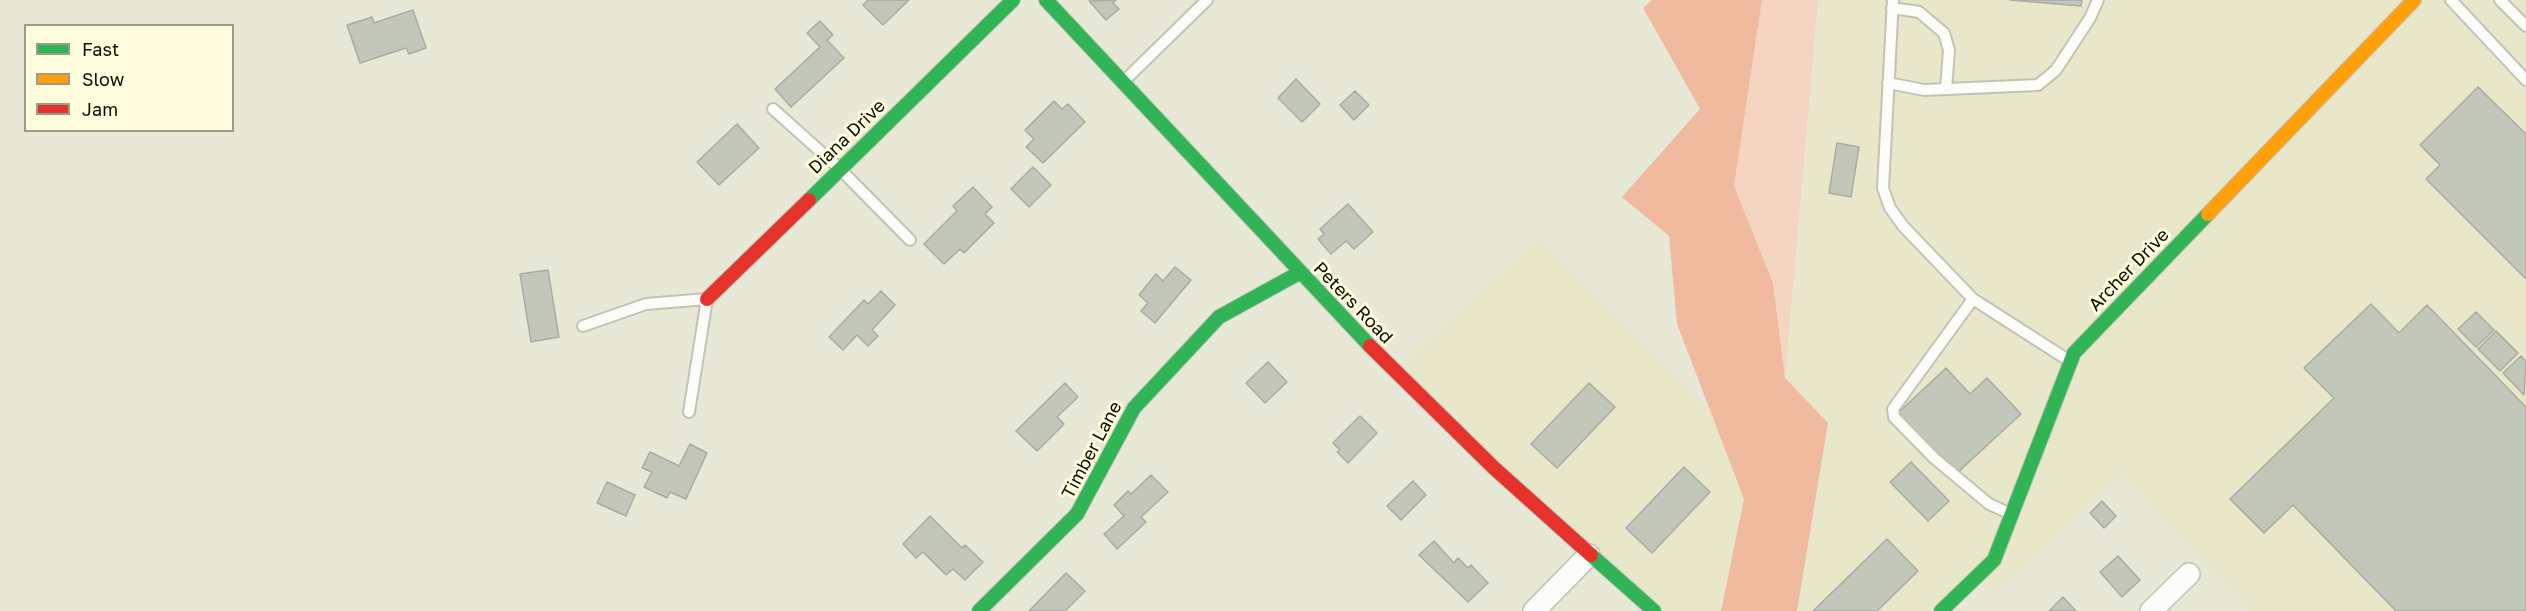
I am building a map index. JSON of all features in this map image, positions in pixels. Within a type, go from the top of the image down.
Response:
[{"type":"street","name":"Diana Drive","points":[[707,299],[1013,0]]},
{"type":"street","name":"Peters Road","points":[[1046,0],[1393,371],[1589,555],[1654,611]]},
{"type":"street","name":"Archer Drive","points":[[1941,611],[1994,560],[2074,352],[2414,0]]},
{"type":"street","name":"Timber Lane","points":[[979,611],[1077,514],[1134,408],[1219,317],[1299,273]]},
{"type":"street","points":[[1534,611],[1589,555]]},
{"type":"street","points":[[2151,611],[2189,574]]},
{"type":"lane","points":[[1122,83],[1207,0]]},
{"type":"lane","points":[[1888,83],[1924,90],[2038,85],[2056,70],[2090,18],[2098,0]]},
{"type":"lane","points":[[2451,0],[2526,80]]},
{"type":"lane","points":[[2501,1],[2526,26]]},
{"type":"lane","points":[[1946,89],[1948,50],[1944,33],[1919,12],[1893,4],[1883,188],[1890,208],[1921,248],[1973,299],[2071,361]]},
{"type":"lane","points":[[773,109],[840,169],[910,240]]},
{"type":"lane","points":[[583,326],[646,304],[707,299],[689,412]]},
{"type":"lane","points":[[1973,299],[1897,402],[1894,417],[1934,458],[1989,504],[2012,514]]},
{"type":"shaded area","points":[[1652,0],[1762,0],[1734,186],[1773,283],[1785,378],[1828,423],[1797,611],[1721,611],[1744,499],[1677,324],[1669,236],[1622,197],[1700,109],[1643,8]]},
{"type":"shaded area","points":[[1762,0],[1818,0],[1785,378],[1773,283],[1734,186]]},
{"type":"shaded area","points":[[1818,0],[2526,0],[2526,611],[2250,611],[2121,475],[1994,594],[1977,577],[1941,611],[1797,611],[1828,423],[1785,378]]},
{"type":"shaded area","points":[[1539,238],[1711,412],[1744,500],[1721,611],[1654,611],[1393,371]]},
{"type":"building","points":[[868,0],[909,0],[883,25],[863,5]]},
{"type":"building","points":[[1116,0],[1113,3],[1119,9],[1106,20],[1089,1]]},
{"type":"building","points":[[2010,0],[2082,0],[2081,6]]},
{"type":"building","points":[[413,10],[426,48],[409,54],[406,48],[360,63],[347,25],[372,17],[374,23]]},
{"type":"building","points":[[820,21],[833,35],[827,40],[844,58],[791,107],[775,89],[820,47],[807,33]]},
{"type":"building","points":[[1296,79],[1320,104],[1302,122],[1278,98]]},
{"type":"building","points":[[2478,87],[2526,134],[2526,279],[2426,179],[2440,165],[2420,145]]},
{"type":"building","points":[[1355,91],[1369,105],[1354,120],[1340,105]]},
{"type":"building","points":[[1054,101],[1062,109],[1068,104],[1085,122],[1043,163],[1026,147],[1034,139],[1025,130]]},
{"type":"building","points":[[737,124],[759,148],[719,185],[697,162]]},
{"type":"building","points":[[1837,143],[1859,147],[1851,197],[1829,193]]},
{"type":"building","points":[[1033,167],[1051,185],[1029,207],[1011,189]]},
{"type":"building","points":[[973,187],[992,207],[985,214],[994,223],[964,253],[960,249],[944,264],[924,244],[957,211],[953,206]]},
{"type":"building","points":[[1348,204],[1373,232],[1354,249],[1346,241],[1331,254],[1318,239],[1324,234],[1320,229]]},
{"type":"building","points":[[1175,267],[1191,280],[1155,323],[1141,311],[1148,303],[1139,295],[1156,274],[1163,281]]},
{"type":"building","points":[[548,270],[559,337],[531,342],[520,274]]},
{"type":"building","points":[[881,291],[895,305],[872,330],[878,336],[868,346],[857,335],[843,350],[829,337],[864,300],[868,304]]},
{"type":"building","points":[[2371,304],[2399,333],[2427,305],[2526,407],[2526,611],[2396,611],[2293,505],[2264,533],[2230,499],[2334,398],[2304,368]]},
{"type":"building","points":[[2476,312],[2494,330],[2476,347],[2458,329]]},
{"type":"building","points":[[2496,331],[2518,353],[2500,371],[2478,349]]},
{"type":"building","points":[[2521,356],[2526,361],[2524,395],[2503,373]]},
{"type":"building","points":[[1268,362],[1287,382],[1265,403],[1246,383]]},
{"type":"building","points":[[1946,368],[1970,394],[1987,378],[2021,414],[1956,474],[1898,413]]},
{"type":"building","points":[[1065,383],[1078,397],[1057,417],[1064,424],[1037,451],[1016,431]]},
{"type":"building","points":[[1589,383],[1615,407],[1557,468],[1531,444]]},
{"type":"building","points":[[1360,416],[1377,433],[1348,463],[1337,452],[1340,450],[1333,443]]},
{"type":"building","points":[[690,444],[707,453],[686,499],[670,492],[667,498],[644,487],[652,472],[642,468],[650,452],[679,466]]},
{"type":"building","points":[[1911,462],[1949,501],[1928,521],[1890,482]]},
{"type":"building","points":[[1684,467],[1710,492],[1652,553],[1626,528]]},
{"type":"building","points":[[1151,475],[1168,492],[1141,517],[1146,522],[1117,549],[1104,534],[1124,516],[1114,505],[1128,491],[1131,494]]},
{"type":"building","points":[[1413,481],[1426,495],[1401,520],[1387,506]]},
{"type":"building","points":[[607,482],[635,495],[626,516],[597,503]]},
{"type":"building","points":[[2102,501],[2116,516],[2104,528],[2090,513]]},
{"type":"building","points":[[930,516],[962,548],[965,545],[983,562],[965,580],[953,569],[946,575],[923,552],[916,558],[903,544]]},
{"type":"building","points":[[1887,539],[1918,571],[1877,611],[1813,611]]},
{"type":"building","points":[[1434,541],[1454,563],[1458,558],[1468,568],[1471,565],[1488,583],[1468,602],[1419,555]]},
{"type":"building","points":[[2118,556],[2140,580],[2122,597],[2100,572]]},
{"type":"building","points":[[1066,573],[1085,591],[1065,611],[1029,611]]},
{"type":"building","points":[[2063,597],[2076,611],[2049,611]]},
{"type":"traffic: fast","points":[[809,200],[1013,0]]},
{"type":"traffic: fast","points":[[1046,0],[1370,346]]},
{"type":"traffic: fast","points":[[1941,611],[1994,560],[2074,353],[2208,214]]},
{"type":"traffic: fast","points":[[979,611],[1077,514],[1134,408],[1219,317],[1299,273]]},
{"type":"traffic: fast","points":[[1591,555],[1654,611]]},
{"type":"traffic: slow","points":[[2208,214],[2414,0]]},
{"type":"traffic: jam","points":[[707,299],[809,200]]},
{"type":"traffic: jam","points":[[1370,346],[1494,468],[1591,555]]}]
